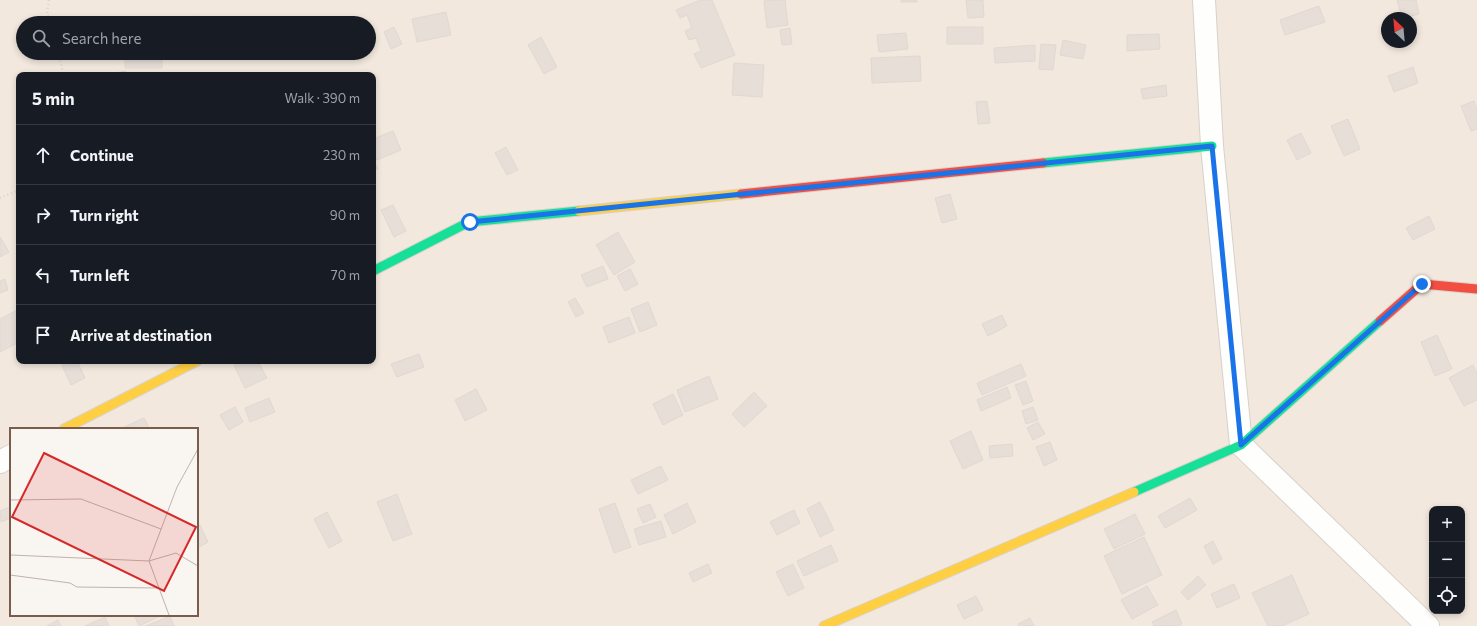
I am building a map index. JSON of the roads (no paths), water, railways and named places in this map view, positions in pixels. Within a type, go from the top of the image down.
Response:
[{"type":"street","points":[[1204,0],[1212,146],[1241,445],[1418,624]]},
{"type":"street","points":[[376,269],[470,222],[1212,146]]},
{"type":"street","points":[[824,626],[1241,445],[1422,284],[1477,289]]},
{"type":"street","points":[[66,428],[191,364]]},
{"type":"street","points":[[0,462],[10,457]]}]
